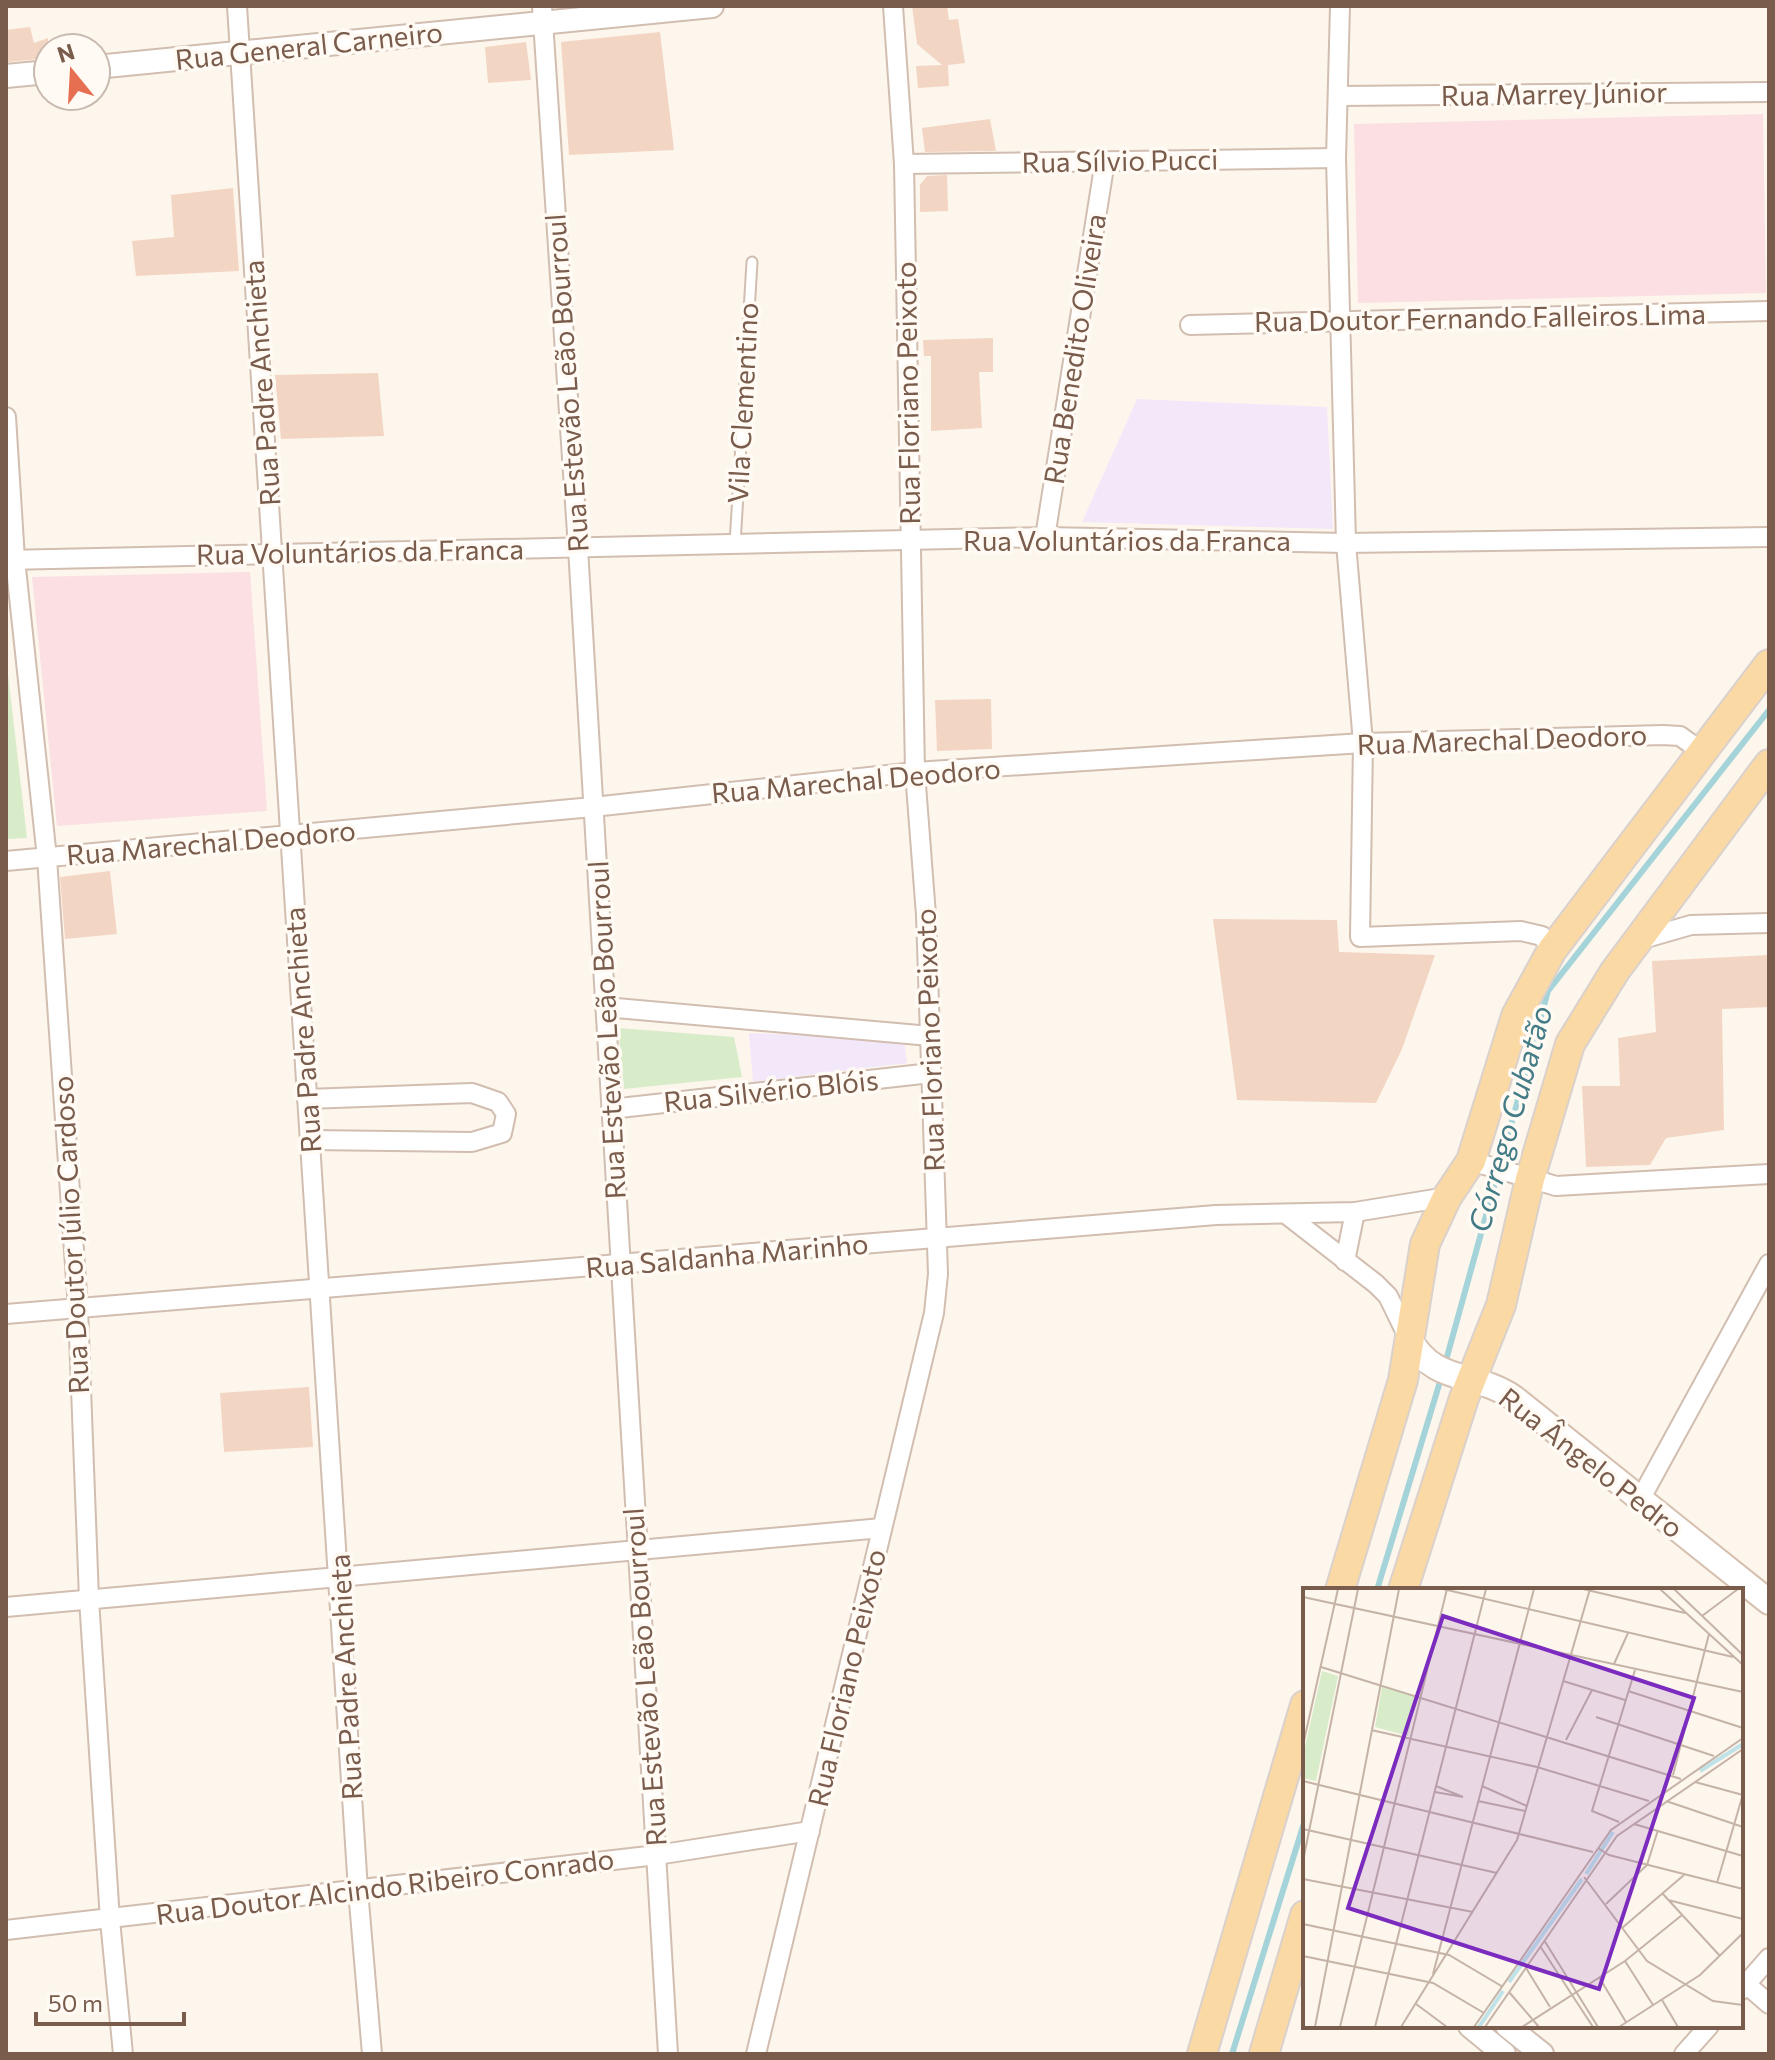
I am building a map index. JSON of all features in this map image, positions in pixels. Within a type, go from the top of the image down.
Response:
[{"type":"main road","points":[[1341,1588],[1403,1380],[1416,1349],[1425,1244],[1447,1197],[1478,1163],[1516,1016],[1552,950],[1769,664]]},
{"type":"main road","points":[[1404,1588],[1463,1378],[1501,1305],[1522,1177],[1570,1044],[1588,1008],[1769,764]]},
{"type":"main road","name":"Rua Ângelo Pedro","points":[[1416,1349],[1463,1378],[1491,1385],[1514,1398],[1769,1602]]},
{"type":"main road","points":[[1202,2054],[1303,1712]]},
{"type":"main road","points":[[1264,2054],[1303,1922]]},
{"type":"street","name":"Rua Padre Anchieta","points":[[237,6],[274,554],[289,835],[341,1576],[358,1890],[372,2054]]},
{"type":"street","name":"Rua General Carneiro","points":[[112,65],[240,53],[542,14],[712,6]]},
{"type":"street","name":"Rua Floriano Peixoto","points":[[756,2054],[934,1313],[937,1238],[930,1036],[915,772],[904,164],[893,6]]},
{"type":"street","points":[[1340,6],[1336,158],[1346,543],[1363,743],[1360,937],[1521,931],[1542,936],[1552,950]]},
{"type":"street","name":"Rua Estevão Leão Bourroul","points":[[542,14],[578,548],[668,2054]]},
{"type":"street","points":[[6,76],[32,74]]},
{"type":"street","name":"Rua Marrey Júnior","points":[[1339,96],[1769,92]]},
{"type":"street","name":"Rua Sílvio Pucci","points":[[904,164],[1336,158]]},
{"type":"street","name":"Rua Benedito Oliveira","points":[[1045,537],[1105,161]]},
{"type":"street","name":"Rua Doutor Fernando Falleiros Lima","points":[[1190,325],[1769,311]]},
{"type":"street","name":"Rua Doutor Júlio Cardoso","points":[[6,417],[10,560],[47,858],[78,1309],[89,1599],[110,1920],[123,2054]]},
{"type":"street","name":"Rua Voluntários da Franca","points":[[10,560],[1045,537],[1346,543],[1769,537]]},
{"type":"street","name":"Rua Marechal Deodoro","points":[[6,861],[593,807],[915,772],[1363,743],[1663,735],[1680,736],[1702,752]]},
{"type":"street","points":[[1636,941],[1691,925],[1769,923]]},
{"type":"street","points":[[605,1007],[930,1036]]},
{"type":"street","name":"Rua Silvério Blóis","points":[[611,1109],[931,1073]]},
{"type":"street","points":[[307,1099],[472,1093],[498,1102],[506,1114],[502,1133],[487,1140],[310,1140]]},
{"type":"street","points":[[1478,1163],[1556,1186],[1769,1174]]},
{"type":"street","name":"Rua Saldanha Marinho","points":[[6,1314],[1216,1215],[1355,1212],[1447,1197]]},
{"type":"street","points":[[1345,1261],[1355,1212]]},
{"type":"street","points":[[1286,1214],[1388,1296],[1416,1349]]},
{"type":"street","points":[[1641,1498],[1769,1264]]},
{"type":"street","points":[[6,1607],[882,1528]]},
{"type":"street","name":"Rua Doutor Alcindo Ribeiro Conrado","points":[[6,1930],[657,1855],[810,1831]]},
{"type":"street","points":[[1769,1958],[1743,1987],[1769,2004]]},
{"type":"street","points":[[1472,2028],[1504,2054]]},
{"type":"street","points":[[1510,2028],[1542,2054]]},
{"type":"street","points":[[1684,2054],[1707,2028]]},
{"type":"lane","name":"Vila Clementino","points":[[735,544],[752,262]]},
{"type":"shaded area","points":[[1763,114],[1766,293],[1358,303],[1354,124]]},
{"type":"shaded area","points":[[1137,399],[1327,407],[1333,529],[1082,522]]},
{"type":"shaded area","points":[[250,572],[267,811],[57,826],[32,577]]},
{"type":"shaded area","points":[[749,1033],[904,1040],[907,1063],[753,1082]]},
{"type":"green space","points":[[6,657],[27,838],[6,839]]},
{"type":"green space","points":[[618,1028],[734,1037],[742,1077],[624,1089]]},
{"type":"building","points":[[912,6],[947,6],[949,20],[958,19],[965,63],[948,65],[949,86],[918,88],[916,66],[942,65],[917,44]]},
{"type":"building","points":[[30,27],[32,60],[8,62],[6,30]]},
{"type":"building","points":[[660,32],[674,150],[569,155],[561,42]]},
{"type":"building","points":[[526,42],[531,80],[488,83],[485,47]]},
{"type":"building","points":[[990,119],[996,151],[925,152],[922,128]]},
{"type":"building","points":[[947,175],[948,211],[920,212],[920,185],[927,176]]},
{"type":"building","points":[[233,188],[239,271],[136,276],[132,241],[174,237],[171,195]]},
{"type":"building","points":[[993,338],[993,372],[979,372],[982,428],[931,431],[931,356],[924,356],[923,340]]},
{"type":"building","points":[[378,373],[384,436],[281,439],[275,375]]},
{"type":"building","points":[[991,699],[992,749],[937,751],[935,700]]},
{"type":"building","points":[[110,871],[117,934],[65,939],[60,877]]},
{"type":"building","points":[[1213,919],[1337,920],[1339,952],[1435,955],[1402,1049],[1376,1103],[1237,1100]]},
{"type":"building","points":[[1769,955],[1769,1007],[1722,1009],[1724,1130],[1666,1138],[1650,1165],[1586,1167],[1582,1086],[1620,1086],[1618,1038],[1656,1032],[1652,961]]},
{"type":"building","points":[[309,1387],[313,1447],[224,1452],[220,1393]]},
{"type":"waterway","name":"Córrego Cubatão","points":[[1445,1364],[1548,991],[1769,710]]},
{"type":"waterway","name":"Córrego Cubatão","points":[[1378,1588],[1442,1375]]},
{"type":"waterway","name":"Córrego Cubatão","points":[[1232,2054],[1303,1826]]}]
